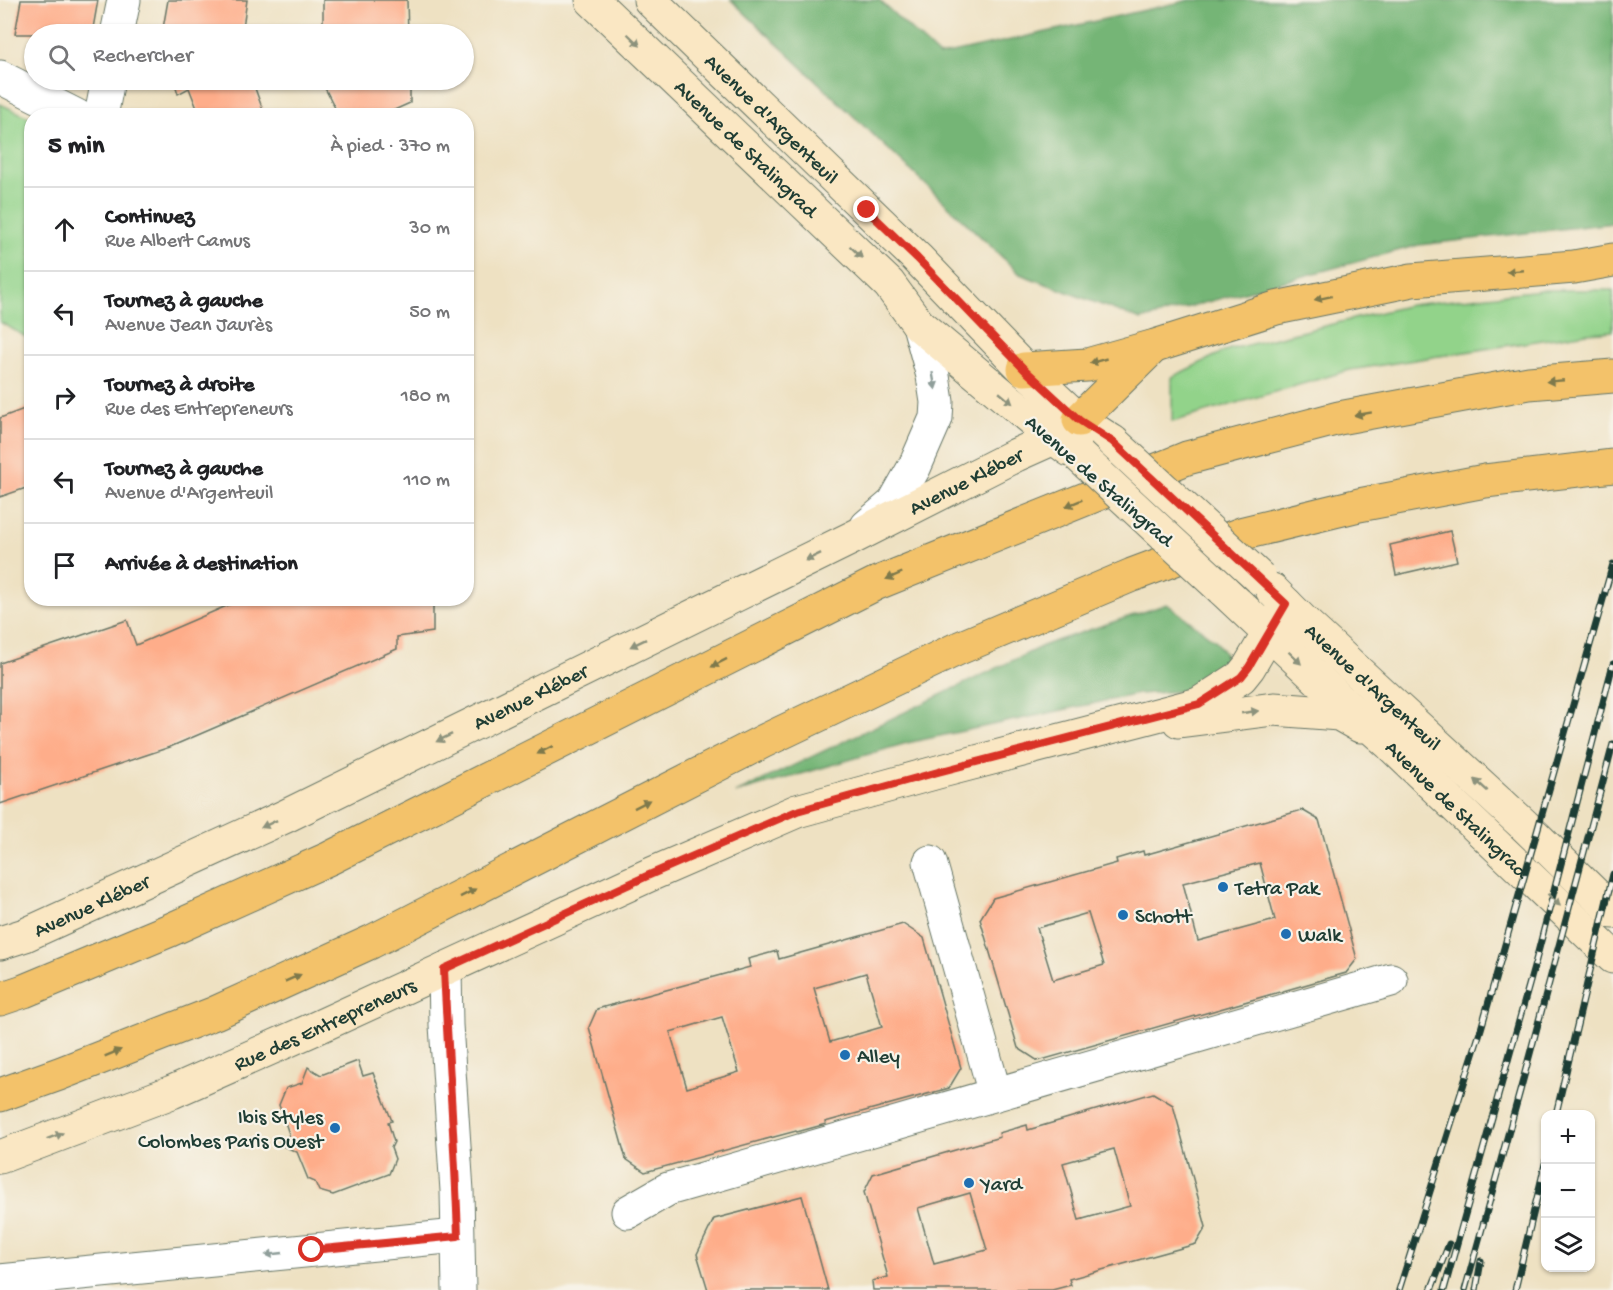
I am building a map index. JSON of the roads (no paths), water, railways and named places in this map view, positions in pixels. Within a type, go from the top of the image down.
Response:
[{"type":"highway","points":[[1024,369],[1087,365],[1276,308],[1412,280],[1574,267],[1613,260]]},
{"type":"highway","points":[[1574,267],[1613,271]]},
{"type":"highway","points":[[1070,438],[1155,346]]},
{"type":"highway","points":[[12,995],[170,930],[330,858],[875,584],[1187,458],[1339,418],[1529,383],[1613,376]]},
{"type":"highway","points":[[0,1095],[215,1013],[371,942],[764,741],[957,649],[1132,575],[1244,533],[1359,505],[1485,481],[1613,466]]},
{"type":"street","points":[[119,24],[124,0]]},
{"type":"street","name":"Avenue de Stalingrad","points":[[592,0],[889,284],[919,325],[1070,438],[1222,588],[1390,744],[1613,957]]},
{"type":"street","name":"Avenue d'Argenteuil","points":[[650,0],[917,258],[1024,369],[1070,438],[1113,442],[1524,825]]},
{"type":"street","points":[[0,77],[24,89]]},
{"type":"street","points":[[26,90],[61,108]]},
{"type":"street","points":[[103,108],[106,90]]},
{"type":"street","points":[[854,537],[894,503],[915,466],[936,418],[937,402],[933,376],[919,325]]},
{"type":"street","name":"Avenue Kléber","points":[[0,943],[25,935],[286,816],[1016,455],[1070,438]]},
{"type":"street","name":"Rue des Entrepreneurs","points":[[0,1157],[172,1092],[647,876],[797,811],[1199,704],[1241,677],[1286,604]]},
{"type":"street","name":"Rue des Entrepreneurs","points":[[1088,733],[1274,709],[1339,714],[1390,744]]},
{"type":"street","name":"Avenue de Stalingrad","points":[[1524,825],[1613,912]]},
{"type":"street","points":[[930,862],[995,1094]]},
{"type":"street","points":[[444,969],[457,1191],[459,1290]]},
{"type":"street","points":[[628,1212],[668,1189],[1391,980]]},
{"type":"street","points":[[0,1281],[458,1236]]},
{"type":"railway","points":[[1399,1290],[1481,1029],[1613,564]]},
{"type":"railway","points":[[1444,1290],[1536,960],[1613,664]]},
{"type":"railway","points":[[1465,1290],[1613,744]]},
{"type":"railway","points":[[1557,1110],[1613,874]]},
{"type":"railway","points":[[1515,1290],[1545,1164]]},
{"type":"railway","points":[[1431,1290],[1449,1244]]},
{"type":"railway","points":[[1476,1290],[1481,1261]]},
{"type":"place","name":"Tetra Pak","points":[[1223,887]]},
{"type":"place","name":"Schott","points":[[1123,915]]},
{"type":"place","name":"Walk","points":[[1286,934]]},
{"type":"place","name":"Alley","points":[[845,1055]]},
{"type":"place","name":"Ibis Styles Colombes Paris Ouest","points":[[335,1128]]},
{"type":"place","name":"Yard","points":[[969,1183]]}]
